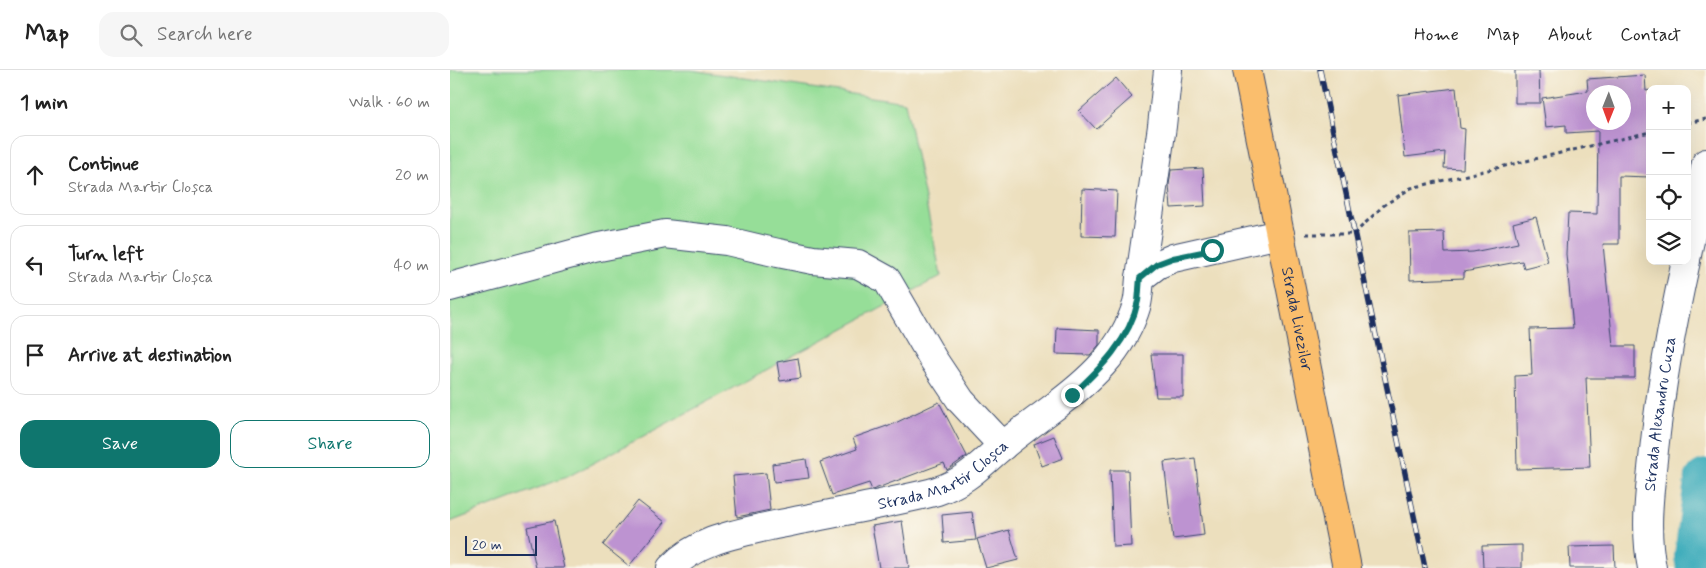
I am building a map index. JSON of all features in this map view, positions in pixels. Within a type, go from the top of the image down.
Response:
[{"type":"main road","name":"Strada Livezilor","points":[[1247,70],[1347,568]]},
{"type":"street","name":"Strada Martir Cloșca","points":[[671,568],[683,556],[693,550],[722,538],[937,491],[968,476],[1003,446],[1072,395],[1107,360],[1121,340],[1138,302],[1168,70]]},
{"type":"street","points":[[1691,236],[1706,163]]},
{"type":"street","points":[[450,287],[594,248],[665,234],[727,241],[813,260],[858,264],[887,280],[932,360],[957,394],[1003,446]]},
{"type":"street","points":[[1140,278],[1157,264],[1173,258],[1280,234]]},
{"type":"street","name":"Strada Alexandru Cuza","points":[[1652,568],[1648,541],[1649,495],[1672,325],[1685,265]]},
{"type":"path","points":[[1691,122],[1706,119]]},
{"type":"path","points":[[1280,234],[1354,234],[1383,206],[1411,188],[1646,133]]},
{"type":"green space","points":[[450,70],[691,70],[905,102],[941,276],[569,476],[450,522]]},
{"type":"building","points":[[1515,70],[1539,70],[1540,103],[1515,103]]},
{"type":"building","points":[[1645,75],[1646,177],[1619,176],[1619,244],[1603,244],[1613,346],[1635,346],[1635,378],[1586,378],[1590,467],[1517,469],[1515,376],[1532,375],[1530,329],[1573,328],[1566,254],[1568,213],[1597,214],[1598,131],[1566,133],[1566,125],[1546,127],[1542,98],[1586,91],[1586,130],[1631,130],[1631,85],[1588,85],[1587,79]]},
{"type":"building","points":[[1116,78],[1132,97],[1096,129],[1079,111]]},
{"type":"building","points":[[1456,88],[1460,128],[1465,129],[1463,169],[1444,168],[1445,152],[1405,157],[1398,95]]},
{"type":"building","points":[[1203,168],[1205,206],[1171,208],[1169,185],[1171,170]]},
{"type":"building","points":[[1082,189],[1117,191],[1115,237],[1081,236]]},
{"type":"building","points":[[1536,217],[1548,262],[1524,268],[1522,261],[1464,272],[1464,278],[1410,280],[1409,233],[1444,232],[1445,253],[1473,252],[1518,243],[1513,223]]},
{"type":"building","points":[[1057,328],[1099,330],[1099,345],[1090,355],[1056,354]]},
{"type":"building","points":[[1151,354],[1183,354],[1183,397],[1156,397]]},
{"type":"building","points":[[798,358],[801,378],[780,381],[777,362]]},
{"type":"building","points":[[939,402],[967,456],[947,470],[944,463],[872,490],[869,483],[832,495],[820,462],[857,449],[853,438],[887,427]]},
{"type":"building","points":[[1054,436],[1063,458],[1042,466],[1034,444]]},
{"type":"building","points":[[1195,458],[1204,535],[1173,539],[1164,462]]},
{"type":"building","points":[[806,459],[809,478],[774,482],[772,464]]},
{"type":"building","points":[[1110,470],[1128,470],[1131,546],[1113,547]]},
{"type":"building","points":[[766,473],[770,510],[737,517],[733,476]]},
{"type":"building","points":[[638,501],[665,522],[629,566],[603,545]]},
{"type":"building","points":[[972,512],[976,540],[944,543],[942,515]]},
{"type":"building","points":[[554,521],[564,568],[536,568],[527,527]]},
{"type":"building","points":[[902,521],[909,568],[879,568],[872,526]]},
{"type":"building","points":[[1009,530],[1018,560],[986,568],[977,539]]},
{"type":"building","points":[[1522,545],[1522,568],[1483,568],[1482,546]]},
{"type":"building","points":[[1614,546],[1615,568],[1570,568],[1569,547]]},
{"type":"waterway","points":[[1698,568],[1696,556],[1706,481]]},
{"type":"railway","points":[[1320,70],[1425,568]]},
{"type":"route","points":[[1072,395],[1107,360],[1121,340],[1138,302],[1140,278],[1157,264],[1173,258],[1212,250]]}]
